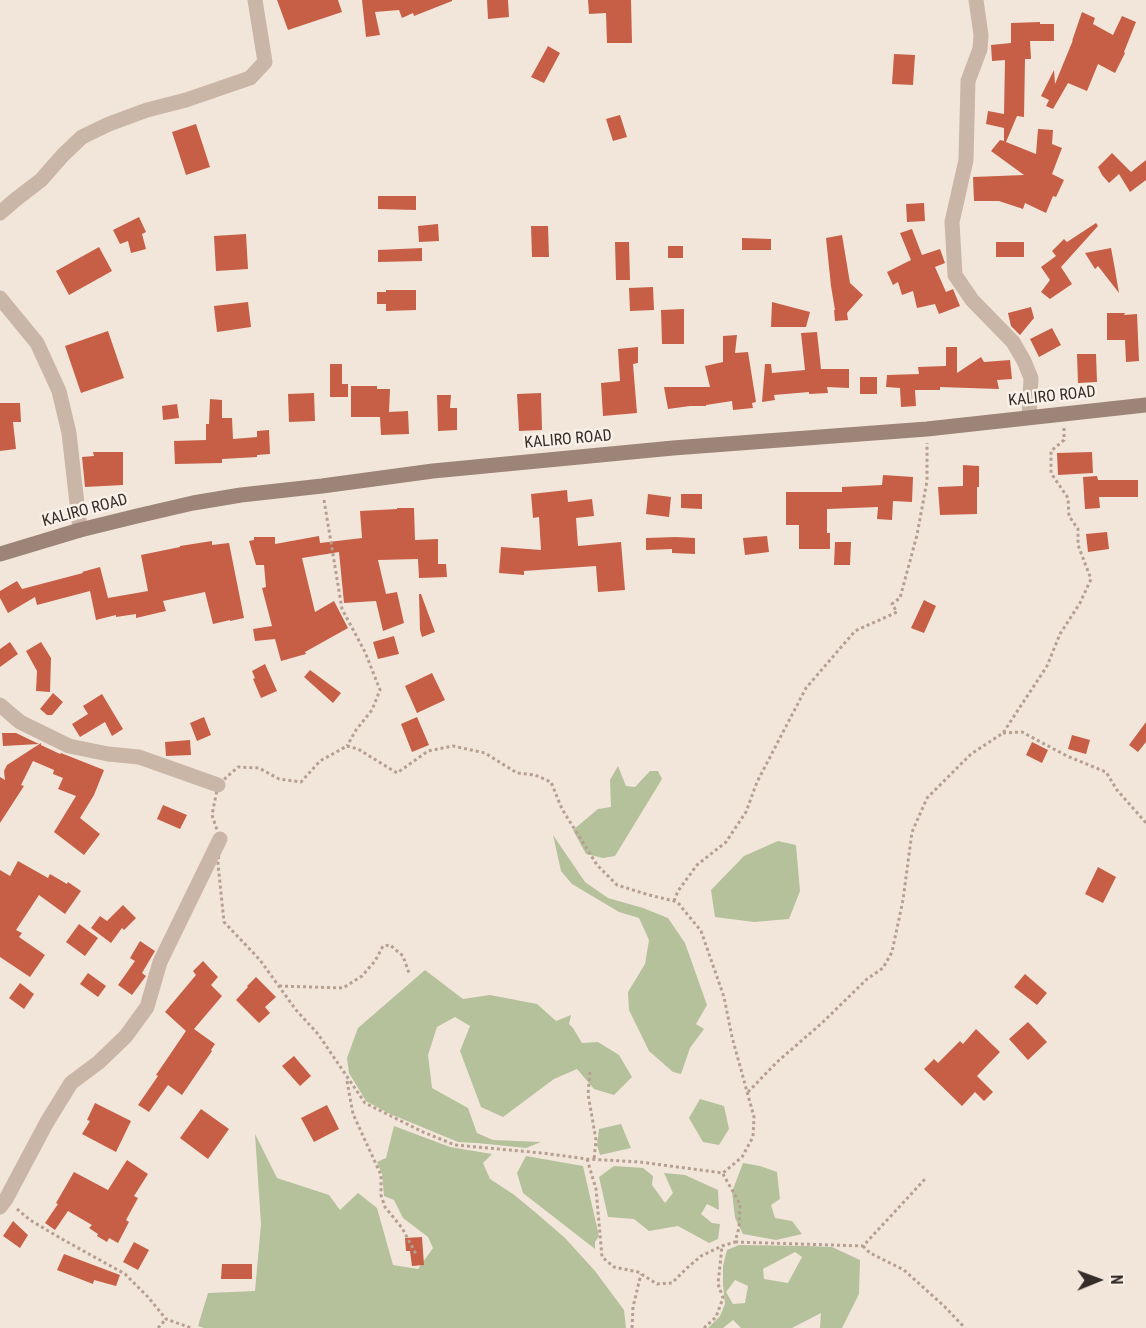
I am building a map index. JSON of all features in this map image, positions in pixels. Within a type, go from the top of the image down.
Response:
[{"type":"main road","name":"KALIRO ROAD","points":[[0,554],[80,530],[193,503],[241,495],[433,471],[650,450],[927,429],[1146,405]]},
{"type":"street","points":[[0,213],[41,180],[82,137],[128,117],[250,78],[265,62],[255,0]]},
{"type":"street","points":[[976,0],[981,35],[980,49],[968,81],[966,160],[952,222],[955,275],[972,300],[1013,342],[1024,361],[1031,378],[1029,417]]},
{"type":"street","points":[[0,298],[37,343],[59,391],[69,434],[80,530]]},
{"type":"street","points":[[0,705],[20,722],[69,746],[108,754],[139,757],[218,785]]},
{"type":"street","points":[[3,1203],[71,1083],[99,1062],[126,1035],[147,1007],[160,962],[220,839]]},
{"type":"path","points":[[748,1093],[777,1062],[867,979],[883,968],[892,952],[903,900],[912,832],[927,798],[971,754],[1003,733],[1047,666],[1060,634],[1080,603],[1091,579],[1078,544],[1078,529],[1069,516],[1068,498],[1052,473],[1051,452],[1064,440],[1064,414]]},
{"type":"path","points":[[674,901],[678,891],[697,865],[726,842],[746,812],[757,782],[806,687],[855,631],[897,612],[892,604],[900,598],[917,535],[927,481],[927,429]]},
{"type":"path","points":[[322,486],[342,609],[365,652],[380,690],[372,710],[347,746],[320,761],[301,782],[279,779],[259,768],[238,767],[218,785],[212,815],[220,839],[218,864],[224,922],[260,960],[296,1010],[318,1034],[365,1103],[423,1132],[455,1144],[594,1160],[640,1162],[723,1173],[742,1156],[753,1137],[754,1117],[732,1037],[724,997],[701,931],[679,904],[617,885],[591,855],[562,809],[551,782],[517,773],[485,753],[453,746],[428,751],[397,773],[358,749],[347,746]]},
{"type":"path","points":[[1003,733],[1022,732],[1067,756],[1106,772],[1117,790],[1146,823]]},
{"type":"path","points":[[279,986],[343,988],[362,976],[375,961],[383,946],[390,945],[403,956],[409,973]]},
{"type":"path","points":[[590,1072],[588,1094],[596,1140],[594,1160]]},
{"type":"path","points":[[347,1078],[353,1114],[381,1175],[381,1195],[385,1208],[402,1228],[417,1254]]},
{"type":"path","points":[[587,1159],[596,1189],[602,1257],[614,1267],[638,1272],[657,1284],[672,1283],[701,1256],[722,1245],[735,1242],[863,1246],[870,1253],[904,1270],[965,1328]]},
{"type":"path","points":[[723,1173],[740,1204],[739,1228],[735,1242]]},
{"type":"path","points":[[863,1246],[926,1178]]},
{"type":"path","points":[[3,1203],[125,1274],[166,1318],[191,1328]]},
{"type":"path","points":[[704,1328],[716,1317],[723,1299],[718,1284],[722,1245]]},
{"type":"path","points":[[632,1328],[633,1307],[641,1274]]},
{"type":"path","points":[[158,1328],[166,1318]]},
{"type":"green space","points":[[618,766],[626,786],[635,787],[650,771],[658,771],[662,779],[615,856],[603,858],[586,854],[573,830],[598,809],[611,807],[610,780]]},
{"type":"green space","points":[[553,835],[585,882],[608,898],[668,918],[685,943],[707,1005],[696,1024],[704,1029],[690,1048],[681,1074],[673,1072],[649,1051],[629,1010],[628,992],[645,964],[649,940],[639,918],[619,912],[572,884],[561,871]]},
{"type":"green space","points":[[778,841],[796,845],[800,891],[789,919],[754,922],[715,917],[711,890],[744,856]]},
{"type":"green space","points":[[425,970],[463,999],[490,995],[537,1004],[556,1021],[571,1015],[569,1024],[582,1043],[598,1042],[619,1055],[632,1077],[614,1095],[594,1089],[577,1069],[554,1079],[503,1117],[481,1107],[460,1051],[470,1026],[455,1017],[437,1027],[428,1055],[432,1088],[468,1108],[477,1133],[493,1140],[541,1142],[526,1148],[458,1142],[388,1113],[366,1101],[349,1073],[347,1058],[358,1028]]},
{"type":"green space","points":[[700,1099],[724,1106],[729,1129],[719,1145],[703,1142],[689,1118]]},
{"type":"green space","points":[[621,1124],[631,1148],[600,1155],[597,1145],[599,1129]]},
{"type":"green space","points":[[394,1126],[450,1147],[492,1154],[483,1163],[490,1179],[513,1194],[565,1238],[595,1271],[624,1310],[626,1328],[204,1328],[198,1326],[208,1293],[255,1291],[261,1224],[255,1134],[277,1178],[329,1195],[340,1210],[358,1193],[377,1208],[393,1265],[418,1269],[433,1248],[428,1237],[403,1218],[394,1200],[384,1196],[382,1174],[377,1162],[386,1158]]},
{"type":"green space","points":[[526,1156],[583,1166],[599,1236],[595,1242],[595,1249],[523,1193],[517,1173]]},
{"type":"green space","points":[[743,1163],[777,1172],[780,1199],[771,1205],[775,1218],[792,1221],[802,1234],[776,1240],[743,1234],[735,1218],[732,1192]]},
{"type":"green space","points":[[614,1166],[643,1168],[653,1176],[652,1185],[665,1203],[673,1193],[664,1173],[685,1175],[718,1190],[719,1210],[707,1204],[701,1214],[712,1223],[720,1224],[718,1239],[709,1243],[678,1226],[649,1231],[634,1219],[608,1217],[599,1177]]},
{"type":"green space","points":[[739,1245],[832,1247],[860,1260],[859,1294],[842,1328],[820,1328],[821,1313],[792,1328],[741,1328],[733,1320],[723,1328],[708,1328],[720,1316],[725,1304],[723,1266],[727,1250]],"holes":[[[795,1252],[802,1257],[788,1283],[764,1279],[763,1269]],[[735,1280],[748,1286],[745,1303],[733,1304],[726,1292]]]},
{"type":"building","points":[[277,0],[338,0],[342,12],[288,30]]},
{"type":"building","points":[[362,0],[452,1],[414,16],[413,13],[402,18],[399,10],[375,12],[380,35],[366,37]]},
{"type":"building","points":[[487,0],[508,0],[509,17],[488,19]]},
{"type":"building","points":[[588,0],[631,0],[632,43],[607,43],[606,13],[589,14]]},
{"type":"building","points":[[1082,12],[1095,18],[1093,24],[1113,35],[1122,16],[1136,22],[1115,73],[1098,64],[1087,91],[1068,83],[1053,109],[1046,106],[1049,100],[1041,96],[1054,70],[1055,84]]},
{"type":"building","points":[[1040,22],[1040,24],[1054,24],[1054,41],[1030,41],[1031,59],[1025,59],[1024,117],[1017,116],[1006,142],[1036,154],[1038,129],[1053,130],[1052,144],[1062,148],[1052,174],[1064,180],[1056,197],[1053,196],[1046,213],[1025,203],[1023,209],[999,201],[974,201],[973,177],[1024,175],[991,151],[1000,140],[1004,141],[1004,128],[986,124],[988,111],[1004,114],[1005,60],[992,61],[991,45],[1011,43],[1011,23]]},
{"type":"building","points":[[548,46],[560,53],[544,83],[531,77]]},
{"type":"building","points":[[894,54],[915,55],[913,85],[892,84]]},
{"type":"building","points":[[620,115],[627,137],[613,141],[606,119]]},
{"type":"building","points":[[196,124],[210,167],[186,175],[172,132]]},
{"type":"building","points":[[1112,153],[1131,172],[1146,160],[1146,180],[1130,192],[1119,174],[1109,183],[1098,167]]},
{"type":"building","points":[[378,196],[416,196],[416,210],[378,209]]},
{"type":"building","points":[[924,203],[925,221],[907,222],[906,204]]},
{"type":"building","points":[[139,217],[146,232],[142,234],[146,249],[131,253],[128,241],[120,244],[113,230]]},
{"type":"building","points":[[1096,223],[1098,226],[1061,267],[1072,284],[1050,299],[1041,292],[1050,280],[1041,267],[1056,256],[1052,251],[1064,239],[1067,242]]},
{"type":"building","points":[[438,224],[439,241],[419,242],[418,226]]},
{"type":"building","points":[[531,226],[548,226],[549,257],[532,257]]},
{"type":"building","points":[[912,229],[922,255],[940,249],[945,263],[935,267],[946,292],[953,289],[960,306],[939,314],[935,304],[917,308],[913,291],[902,295],[898,282],[893,285],[887,272],[911,260],[900,233]]},
{"type":"building","points":[[246,234],[248,269],[216,271],[214,236]]},
{"type":"building","points":[[842,235],[850,283],[863,295],[847,313],[848,320],[835,321],[826,238]]},
{"type":"building","points":[[742,238],[771,239],[771,250],[742,250]]},
{"type":"building","points":[[615,242],[629,242],[630,280],[616,280]]},
{"type":"building","points":[[996,242],[1024,242],[1024,257],[996,257]]},
{"type":"building","points":[[668,246],[683,246],[683,258],[668,258]]},
{"type":"building","points":[[99,247],[112,271],[69,295],[56,271]]},
{"type":"building","points":[[422,248],[422,261],[378,262],[378,250]]},
{"type":"building","points":[[1111,248],[1119,293],[1098,266],[1095,269],[1085,253]]},
{"type":"building","points":[[653,287],[654,310],[630,311],[629,288]]},
{"type":"building","points":[[386,290],[416,290],[416,310],[386,311],[386,304],[377,304],[377,292],[386,292]]},
{"type":"building","points":[[248,302],[251,327],[217,332],[214,306]]},
{"type":"building","points":[[772,302],[810,312],[806,327],[771,327]]},
{"type":"building","points":[[1031,307],[1034,318],[1020,335],[1011,326],[1008,313]]},
{"type":"building","points":[[684,309],[684,344],[662,344],[661,310]]},
{"type":"building","points":[[1107,313],[1137,314],[1139,361],[1126,362],[1125,340],[1107,340]]},
{"type":"building","points":[[1052,328],[1061,345],[1039,357],[1030,339]]},
{"type":"building","points":[[108,331],[124,378],[81,393],[65,346]]},
{"type":"building","points":[[817,332],[821,369],[849,369],[849,388],[827,387],[828,393],[774,395],[775,400],[762,402],[765,364],[771,364],[772,373],[805,370],[801,333]]},
{"type":"building","points":[[737,335],[735,353],[748,352],[756,402],[752,403],[753,408],[733,410],[732,401],[668,409],[664,387],[710,387],[705,366],[723,362],[723,336]]},
{"type":"building","points":[[638,347],[638,363],[633,364],[637,413],[603,416],[601,383],[620,381],[618,349]]},
{"type":"building","points":[[946,347],[957,347],[957,373],[981,357],[984,362],[1010,360],[1012,379],[997,380],[999,389],[940,387],[940,390],[915,390],[916,406],[901,407],[900,388],[886,387],[887,375],[919,374],[918,367],[946,366]]},
{"type":"building","points":[[1077,354],[1096,354],[1097,382],[1078,383]]},
{"type":"building","points":[[330,364],[342,364],[342,384],[348,384],[348,397],[330,397]]},
{"type":"building","points":[[860,377],[877,377],[877,394],[860,394]]},
{"type":"building","points":[[351,386],[377,386],[377,389],[390,389],[389,412],[408,411],[409,434],[381,435],[380,417],[351,417]]},
{"type":"building","points":[[314,393],[315,421],[289,422],[288,394]]},
{"type":"building","points":[[541,393],[542,430],[519,431],[517,394]]},
{"type":"building","points":[[437,395],[451,395],[450,408],[457,408],[457,430],[438,431]]},
{"type":"building","points":[[210,399],[222,400],[222,418],[232,418],[233,439],[257,437],[257,431],[269,430],[270,454],[222,459],[222,463],[175,464],[174,441],[206,440]]},
{"type":"building","points":[[0,403],[20,403],[21,422],[13,422],[16,449],[0,451]]},
{"type":"building","points":[[177,404],[179,418],[163,420],[162,406]]},
{"type":"building","points":[[93,452],[123,452],[123,485],[85,487],[82,457],[94,456]]},
{"type":"building","points":[[1092,452],[1093,473],[1058,475],[1057,453]]},
{"type":"building","points":[[963,465],[979,466],[977,514],[940,515],[938,487],[963,486]]},
{"type":"building","points":[[883,475],[913,477],[912,502],[893,501],[892,520],[877,519],[878,507],[827,509],[830,549],[799,549],[799,525],[786,525],[786,492],[842,492],[842,487],[882,485]]},
{"type":"building","points":[[1097,476],[1098,480],[1138,480],[1138,497],[1099,497],[1100,508],[1085,509],[1083,477]]},
{"type":"building","points":[[567,490],[568,502],[592,499],[594,516],[576,518],[578,546],[621,542],[625,590],[598,592],[596,566],[524,571],[524,575],[499,573],[501,547],[541,550],[539,517],[533,518],[531,494]]},
{"type":"building","points":[[648,494],[671,497],[669,517],[646,514]]},
{"type":"building","points":[[681,494],[702,494],[702,509],[681,508]]},
{"type":"building","points":[[414,508],[415,540],[438,539],[438,564],[446,564],[447,577],[419,578],[418,559],[378,560],[386,594],[397,592],[404,623],[383,631],[376,601],[344,603],[339,552],[302,558],[315,612],[334,601],[348,628],[305,652],[306,654],[281,661],[275,639],[255,641],[253,629],[272,626],[262,588],[266,587],[264,565],[256,565],[249,541],[254,540],[254,537],[275,537],[275,544],[319,536],[320,543],[362,538],[360,511]]},
{"type":"building","points":[[1107,532],[1109,549],[1088,552],[1086,534]]},
{"type":"building","points":[[767,536],[769,552],[745,555],[743,538]]},
{"type":"building","points":[[646,538],[695,538],[695,554],[672,553],[672,549],[646,550]]},
{"type":"building","points":[[212,541],[212,545],[229,543],[244,618],[213,624],[205,592],[163,601],[166,611],[136,618],[136,614],[116,617],[116,615],[96,620],[90,591],[37,605],[35,597],[8,613],[0,598],[0,591],[17,581],[22,589],[100,567],[108,598],[148,591],[141,555]]},
{"type":"building","points":[[835,542],[851,542],[850,565],[834,565]]},
{"type":"building","points":[[419,594],[421,594],[435,632],[422,637],[420,630]]},
{"type":"building","points":[[924,600],[936,606],[924,633],[911,628]]},
{"type":"building","points":[[394,636],[399,654],[378,659],[373,642]]},
{"type":"building","points":[[10,642],[18,654],[0,667],[0,649]]},
{"type":"building","points":[[41,642],[51,658],[50,692],[36,691],[37,671],[26,651]]},
{"type":"building","points":[[265,664],[277,691],[261,698],[252,671]]},
{"type":"building","points":[[310,670],[341,693],[333,703],[304,677]]},
{"type":"building","points":[[432,673],[445,700],[417,713],[405,686]]},
{"type":"building","points":[[53,693],[63,702],[52,715],[47,715],[40,709]]},
{"type":"building","points":[[102,694],[123,729],[112,736],[105,722],[80,737],[72,724],[88,714],[83,706]]},
{"type":"building","points":[[204,717],[211,735],[197,741],[190,723]]},
{"type":"building","points":[[417,717],[429,745],[412,752],[401,724]]},
{"type":"building","points":[[1146,722],[1146,742],[1138,752],[1129,745]]},
{"type":"building","points":[[2,733],[16,733],[39,744],[3,746]]},
{"type":"building","points":[[1072,735],[1090,740],[1086,754],[1068,749]]},
{"type":"building","points":[[190,740],[191,755],[166,756],[165,742]]},
{"type":"building","points":[[1032,742],[1048,750],[1042,763],[1026,755]]},
{"type":"building","points":[[41,743],[60,754],[104,770],[94,795],[80,818],[100,834],[84,855],[54,832],[76,796],[58,789],[63,778],[53,774],[54,770],[33,761],[21,785],[24,786],[0,823],[0,777],[5,780],[4,771],[7,765]]},
{"type":"building","points":[[163,805],[187,815],[180,829],[157,819]]},
{"type":"building","points":[[18,861],[48,878],[50,874],[67,884],[68,882],[81,891],[65,914],[39,895],[16,930],[22,933],[19,937],[45,955],[30,977],[0,957],[0,870],[10,876]]},
{"type":"building","points":[[1098,867],[1116,877],[1103,903],[1085,894]]},
{"type":"building","points":[[123,905],[136,918],[124,930],[122,928],[111,943],[91,928],[100,916],[107,921]]},
{"type":"building","points":[[79,924],[98,938],[85,956],[66,942]]},
{"type":"building","points":[[140,941],[155,951],[142,973],[146,976],[132,995],[118,985],[135,961],[130,958]]},
{"type":"building","points":[[203,961],[218,977],[211,985],[222,996],[194,1029],[215,1044],[182,1095],[168,1085],[149,1112],[138,1105],[186,1031],[165,1012],[196,975],[193,971]]},
{"type":"building","points":[[88,973],[106,986],[98,997],[80,984]]},
{"type":"building","points":[[1025,974],[1047,993],[1037,1005],[1014,987]]},
{"type":"building","points":[[256,977],[276,997],[265,1007],[270,1013],[259,1023],[236,1000]]},
{"type":"building","points":[[20,983],[34,994],[24,1009],[9,998]]},
{"type":"building","points":[[1028,1022],[1047,1042],[1028,1060],[1009,1039]]},
{"type":"building","points":[[976,1029],[1000,1052],[977,1076],[993,1092],[984,1101],[975,1092],[962,1106],[924,1069],[934,1059],[938,1063],[960,1041],[963,1044]]},
{"type":"building","points":[[294,1056],[311,1076],[300,1086],[282,1066]]},
{"type":"building","points":[[95,1103],[131,1121],[116,1152],[82,1134],[90,1121],[87,1120]]},
{"type":"building","points":[[327,1105],[339,1129],[314,1142],[301,1118]]},
{"type":"building","points":[[201,1109],[229,1129],[208,1159],[180,1138]]},
{"type":"building","points":[[127,1160],[148,1174],[134,1196],[138,1198],[126,1220],[129,1222],[118,1243],[109,1238],[107,1242],[97,1236],[98,1234],[89,1228],[92,1225],[68,1211],[55,1230],[45,1223],[58,1204],[56,1203],[74,1172],[108,1190]]},
{"type":"building","points":[[13,1221],[28,1235],[20,1248],[3,1236]]},
{"type":"building","points":[[422,1237],[424,1265],[412,1266],[410,1251],[406,1251],[405,1238]]},
{"type":"building","points":[[134,1242],[149,1250],[138,1270],[123,1262]]},
{"type":"building","points":[[64,1254],[120,1275],[116,1286],[94,1280],[93,1284],[57,1270]]},
{"type":"building","points":[[222,1264],[252,1264],[252,1279],[221,1279]]}]
